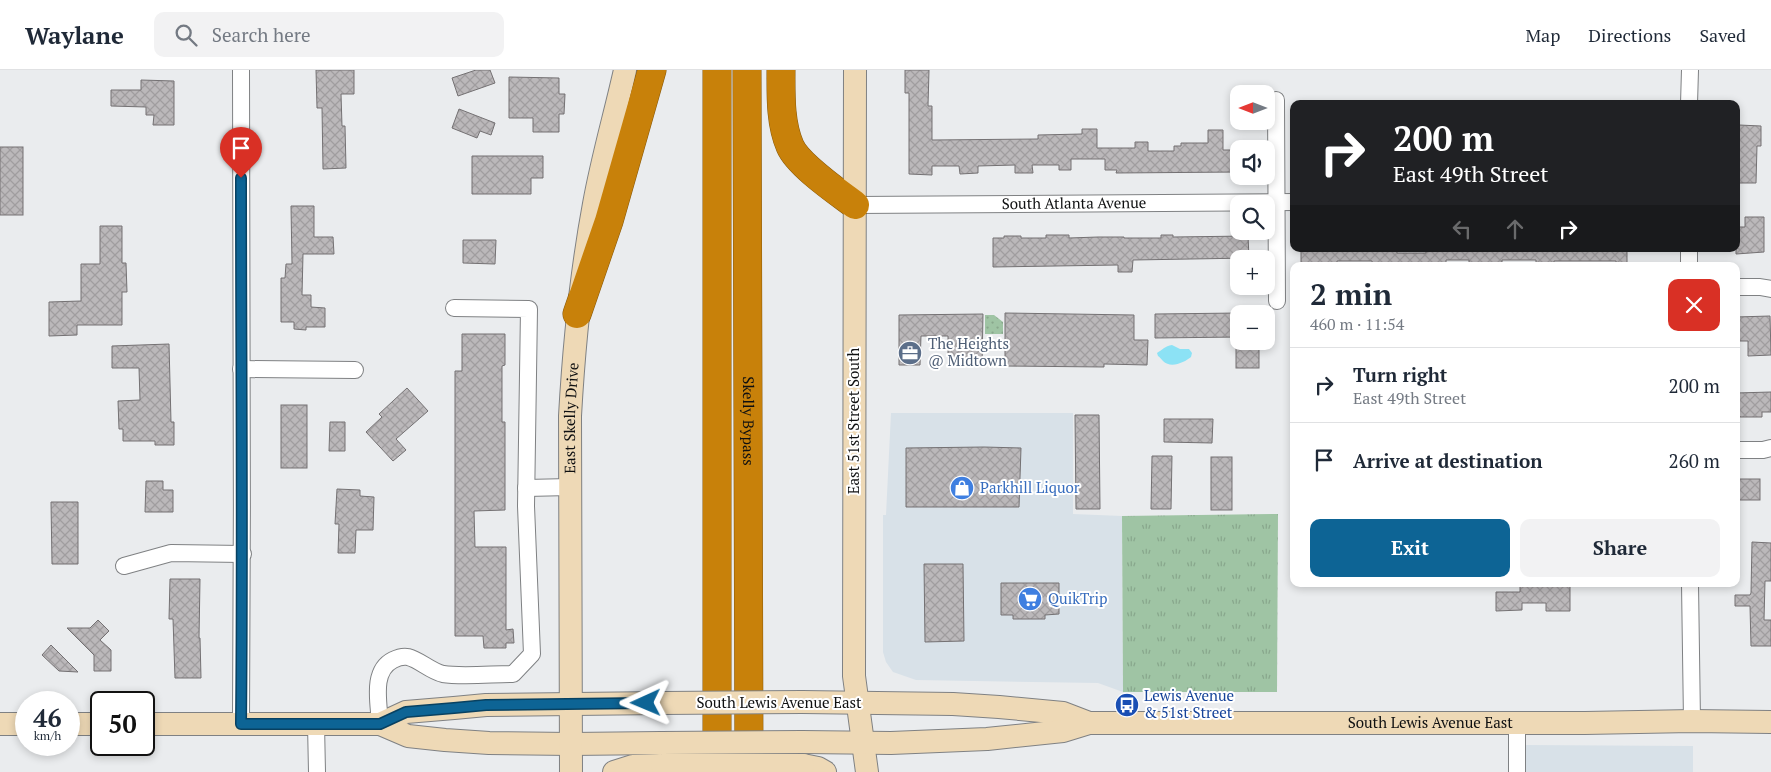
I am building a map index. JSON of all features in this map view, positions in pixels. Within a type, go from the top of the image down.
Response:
[{"type":"highway","points":[[577,314],[609,222],[652,70]]},
{"type":"highway","name":"Skelly Bypass","points":[[717,70],[717,772]]},
{"type":"highway","name":"Skelly Bypass","points":[[746,70],[749,772]]},
{"type":"highway","points":[[781,70],[785,133],[791,148],[821,180],[855,205]]},
{"type":"main road","name":"East Skelly Drive","points":[[571,772],[570,416],[577,314],[594,202],[625,70]]},
{"type":"main road","name":"East 51st Street South","points":[[855,70],[854,676],[864,743],[866,772]]},
{"type":"main road","name":"South Lewis Avenue East","points":[[380,724],[406,712],[486,705],[802,702],[953,704],[1063,713],[1089,723]]},
{"type":"main road","points":[[1014,736],[1014,728],[1018,724],[1047,712]]},
{"type":"main road","name":"South Lewis Avenue East","points":[[155,724],[380,724],[408,736],[445,740],[489,743],[571,744],[941,741],[1063,731],[1089,723],[1771,722]]},
{"type":"main road","points":[[0,724],[15,724]]},
{"type":"main road","points":[[614,772],[633,766],[803,765],[818,768],[825,772]]},
{"type":"street","points":[[241,70],[240,369],[243,554],[241,724]]},
{"type":"street","points":[[1689,100],[1690,70]]},
{"type":"street","points":[[1276,100],[1277,301]]},
{"type":"street","name":"South Atlanta Avenue","points":[[855,205],[1290,202]]},
{"type":"street","points":[[1740,287],[1771,289]]},
{"type":"street","points":[[380,724],[378,680],[382,669],[388,662],[408,657],[431,670],[443,674],[513,674],[532,654],[526,488],[529,309],[454,308]]},
{"type":"street","points":[[240,369],[355,370]]},
{"type":"street","points":[[1740,450],[1771,448]]},
{"type":"street","points":[[526,488],[570,487]]},
{"type":"street","points":[[124,566],[171,553],[243,554]]},
{"type":"street","points":[[1690,587],[1692,721]]},
{"type":"street","points":[[1516,723],[1516,772]]},
{"type":"street","points":[[316,724],[316,772]]},
{"type":"shaded area","name":"QuikTrip","points":[[891,413],[1073,413],[1073,514],[1122,516],[1123,692],[1098,683],[916,680],[893,672],[886,662],[883,652],[883,515],[886,515]]},
{"type":"shaded area","points":[[1526,745],[1693,746],[1693,772],[1526,772]]},
{"type":"green space","points":[[985,315],[994,315],[1003,322],[1003,334],[985,334]]},
{"type":"green space","points":[[1278,514],[1277,692],[1123,692],[1122,516]]},
{"type":"water","points":[[1172,345],[1180,349],[1189,349],[1192,353],[1191,357],[1174,365],[1166,363],[1157,353],[1165,347]]},
{"type":"building","points":[[316,70],[354,70],[354,94],[341,94],[342,126],[345,126],[346,168],[323,169],[322,108],[317,108]]},
{"type":"building","points":[[476,70],[490,70],[495,83],[458,96],[452,78]]},
{"type":"building","points":[[905,70],[929,70],[928,106],[932,106],[932,140],[1038,139],[1038,135],[1082,134],[1082,129],[1097,129],[1097,148],[1135,148],[1135,142],[1148,142],[1148,151],[1174,151],[1174,146],[1181,146],[1181,143],[1208,143],[1208,130],[1223,130],[1223,150],[1230,150],[1230,172],[1116,173],[1117,170],[1105,170],[1105,159],[1071,159],[1071,170],[1059,170],[1059,165],[1032,165],[1033,173],[1015,173],[1015,165],[978,166],[978,173],[960,174],[959,166],[932,166],[932,175],[909,174],[909,93],[905,93]]},
{"type":"building","points":[[509,77],[559,78],[559,94],[565,94],[564,114],[559,114],[559,132],[533,132],[533,118],[509,118]]},
{"type":"building","points":[[141,80],[174,81],[174,125],[153,125],[154,115],[146,115],[146,107],[111,106],[111,90],[141,90]]},
{"type":"building","points":[[459,109],[495,123],[491,135],[480,131],[477,138],[452,128]]},
{"type":"building","points":[[1740,125],[1761,126],[1761,146],[1757,146],[1756,183],[1740,183]]},
{"type":"building","points":[[0,147],[23,147],[23,215],[0,215]]},
{"type":"building","points":[[472,156],[543,156],[543,178],[531,178],[531,194],[472,194]]},
{"type":"building","points":[[291,206],[314,206],[314,237],[333,237],[334,254],[303,254],[302,295],[311,295],[311,307],[325,308],[325,327],[306,327],[306,330],[294,329],[294,322],[281,322],[281,278],[285,278],[286,264],[292,264]]},
{"type":"building","points":[[1745,217],[1764,217],[1764,252],[1736,254],[1736,252],[1740,252],[1740,227],[1745,227]]},
{"type":"building","points":[[100,226],[122,226],[122,263],[126,263],[127,292],[122,292],[122,325],[77,325],[77,335],[49,336],[49,302],[81,301],[81,264],[100,264]]},
{"type":"building","points":[[1046,235],[1069,235],[1069,238],[1161,238],[1161,235],[1173,235],[1173,237],[1230,236],[1230,240],[1248,240],[1249,250],[1230,250],[1230,258],[1133,260],[1132,272],[1118,272],[1118,265],[993,267],[993,238],[1021,236],[1021,238],[1046,238]]},
{"type":"building","points":[[463,240],[496,240],[495,264],[463,263]]},
{"type":"building","points":[[1301,252],[1627,252],[1627,262],[1502,260],[1502,262],[1469,262],[1469,260],[1446,260],[1446,262],[1301,262]]},
{"type":"building","points":[[1005,313],[1134,315],[1134,340],[1148,340],[1147,365],[1104,364],[1104,367],[1005,366]]},
{"type":"building","points":[[1230,313],[1230,337],[1155,338],[1155,314]]},
{"type":"building","points":[[983,314],[982,366],[948,366],[948,336],[921,336],[920,365],[899,365],[899,315]]},
{"type":"building","points":[[1770,316],[1771,355],[1748,356],[1748,341],[1740,341],[1740,317]]},
{"type":"building","points":[[462,334],[505,334],[505,365],[502,366],[502,422],[505,422],[505,510],[474,511],[475,547],[506,547],[506,630],[513,629],[514,643],[506,643],[506,648],[484,648],[483,636],[455,636],[455,371],[462,371]]},
{"type":"building","points":[[169,344],[171,422],[174,422],[174,445],[155,445],[155,441],[123,441],[123,429],[119,429],[118,401],[140,400],[139,368],[112,368],[112,346]]},
{"type":"building","points":[[1236,350],[1259,350],[1259,368],[1236,368]]},
{"type":"building","points":[[407,388],[428,411],[396,439],[406,450],[393,461],[366,432],[382,417],[379,414]]},
{"type":"building","points":[[1771,392],[1771,412],[1762,412],[1762,417],[1740,417],[1740,393]]},
{"type":"building","points":[[281,405],[307,405],[307,468],[281,468]]},
{"type":"building","points":[[1075,415],[1099,415],[1100,509],[1076,509]]},
{"type":"building","points":[[1164,419],[1213,419],[1212,443],[1164,442]]},
{"type":"building","points":[[330,422],[345,422],[345,451],[329,451]]},
{"type":"building","name":"Parkhill Liquor","points":[[906,448],[1021,448],[1019,507],[906,507]]},
{"type":"building","points":[[1152,456],[1172,456],[1171,509],[1151,509]]},
{"type":"building","points":[[1211,457],[1232,457],[1232,510],[1211,510]]},
{"type":"building","points":[[1740,479],[1760,479],[1760,500],[1740,500]]},
{"type":"building","points":[[146,481],[163,481],[163,490],[173,490],[173,512],[145,512]]},
{"type":"building","points":[[337,489],[360,490],[360,496],[374,497],[373,530],[356,530],[355,553],[338,553],[339,524],[335,524]]},
{"type":"building","points":[[51,502],[78,502],[78,564],[52,564]]},
{"type":"building","points":[[1752,542],[1771,543],[1771,581],[1765,581],[1764,620],[1771,620],[1771,646],[1751,646],[1750,606],[1735,606],[1735,595],[1750,595],[1751,593]]},
{"type":"building","points":[[924,564],[963,564],[964,641],[925,642]]},
{"type":"building","points":[[170,579],[200,579],[199,638],[201,678],[175,678],[173,619],[169,619]]},
{"type":"building","name":"QuikTrip","points":[[1001,583],[1059,583],[1059,614],[1045,615],[1045,619],[1013,619],[1013,615],[1001,615]]},
{"type":"building","points":[[1520,587],[1570,587],[1570,611],[1546,611],[1546,603],[1522,603],[1522,610],[1496,611],[1496,592],[1520,592]]},
{"type":"building","points":[[98,620],[109,631],[100,640],[111,650],[111,671],[94,671],[94,655],[67,628],[90,628]]},
{"type":"building","points":[[51,645],[78,672],[59,671],[42,655]]},
{"type":"place","name":"The Heights @ Midtown","points":[[910,353]]},
{"type":"place","name":"Parkhill Liquor","points":[[962,488]]},
{"type":"place","name":"QuikTrip","points":[[1030,599]]},
{"type":"place","name":"Lewis Avenue & 51st Street","points":[[1127,705]]},
{"type":"route","points":[[241,178],[240,369],[243,554],[241,724],[380,724],[406,712],[486,705],[646,703]]}]
